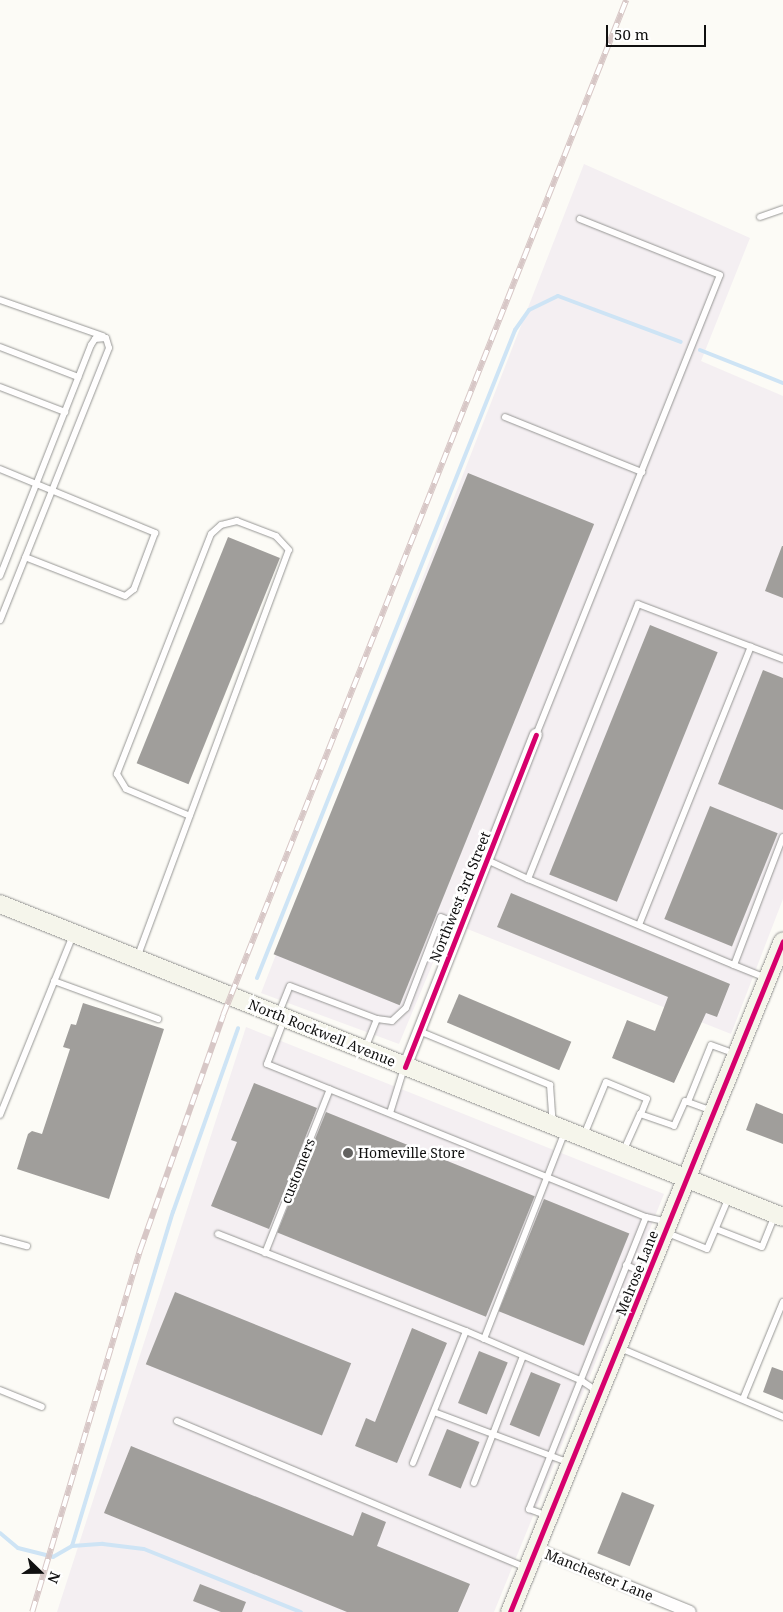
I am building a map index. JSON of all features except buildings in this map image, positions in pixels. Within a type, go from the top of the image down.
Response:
[{"type":"main road","name":"North Rockwell Avenue","points":[[0,905],[779,1215]]},
{"type":"main road","name":"Melrose Lane","points":[[510,1612],[783,941]]},
{"type":"street","name":"Northwest 3rd Street","points":[[405,1067],[536,735]]},
{"type":"street","name":"Manchester Lane","points":[[536,1550],[690,1612]]},
{"type":"lane","points":[[760,216],[783,209]]},
{"type":"lane","points":[[536,735],[720,275],[580,219]]},
{"type":"lane","points":[[0,300],[103,336],[109,348],[0,620]]},
{"type":"lane","points":[[0,576],[90,345],[103,336]]},
{"type":"lane","points":[[0,347],[78,377]]},
{"type":"lane","points":[[0,387],[65,412]]},
{"type":"lane","points":[[505,417],[642,472]]},
{"type":"lane","points":[[0,469],[152,530],[154,539],[134,588],[125,596],[25,557]]},
{"type":"lane","points":[[136,959],[190,816],[289,550],[276,536],[237,521],[221,525],[211,534],[117,774],[126,789],[190,816]]},
{"type":"lane","points":[[528,878],[638,604],[783,659]]},
{"type":"lane","points":[[639,925],[751,647]]},
{"type":"lane","points":[[734,965],[783,838]]},
{"type":"lane","points":[[487,860],[768,979]]},
{"type":"lane","points":[[461,925],[441,917],[406,1008],[392,1021],[377,1019],[290,986],[266,1064],[550,1176],[646,1217],[707,1249],[730,1196]]},
{"type":"lane","points":[[0,1115],[73,933]]},
{"type":"lane","points":[[54,981],[158,1019]]},
{"type":"lane","points":[[364,1050],[377,1019]]},
{"type":"lane","points":[[419,1030],[550,1085],[559,1128],[550,1176],[484,1339]]},
{"type":"lane","points":[[688,1102],[711,1045],[738,1055]]},
{"type":"lane","points":[[390,1113],[405,1067]]},
{"type":"lane","points":[[583,1137],[606,1082],[647,1099],[623,1153]]},
{"type":"lane","name":"customers","points":[[265,1252],[330,1089]]},
{"type":"lane","points":[[641,1114],[674,1126],[684,1101],[715,1112]]},
{"type":"lane","points":[[716,1228],[762,1247],[779,1215]]},
{"type":"lane","points":[[550,1516],[529,1509],[582,1381],[646,1217]]},
{"type":"lane","points":[[218,1234],[466,1331],[582,1381],[600,1394]]},
{"type":"lane","points":[[0,1239],[27,1246]]},
{"type":"lane","points":[[626,1266],[648,1275]]},
{"type":"lane","points":[[743,1399],[783,1302]]},
{"type":"lane","points":[[414,1463],[466,1331]]},
{"type":"lane","points":[[619,1347],[783,1417]]},
{"type":"lane","points":[[474,1483],[523,1356]]},
{"type":"lane","points":[[0,1390],[42,1407]]},
{"type":"lane","points":[[434,1412],[572,1463]]},
{"type":"lane","points":[[177,1421],[528,1568]]},
{"type":"shaded area","points":[[584,164],[750,238],[701,361],[783,396],[783,899],[731,1034],[450,922],[399,1044],[261,993]]},
{"type":"shaded area","points":[[246,1027],[664,1194],[494,1612],[57,1612]]},
{"type":"waterway","points":[[257,978],[515,330],[529,310],[558,296],[681,342]]},
{"type":"waterway","points":[[700,350],[783,383]]},
{"type":"waterway","points":[[72,1546],[173,1212],[238,1028]]},
{"type":"waterway","points":[[0,1533],[18,1548],[53,1557],[72,1546],[103,1544],[144,1549],[301,1612]]},
{"type":"railway","points":[[32,1612],[140,1250],[223,1015],[626,0]]},
{"type":"cycle path","points":[[405,1067],[536,735]]},
{"type":"cycle path","points":[[510,1612],[783,941]]},
{"type":"place","name":"Homeville Store","points":[[348,1153]]}]
